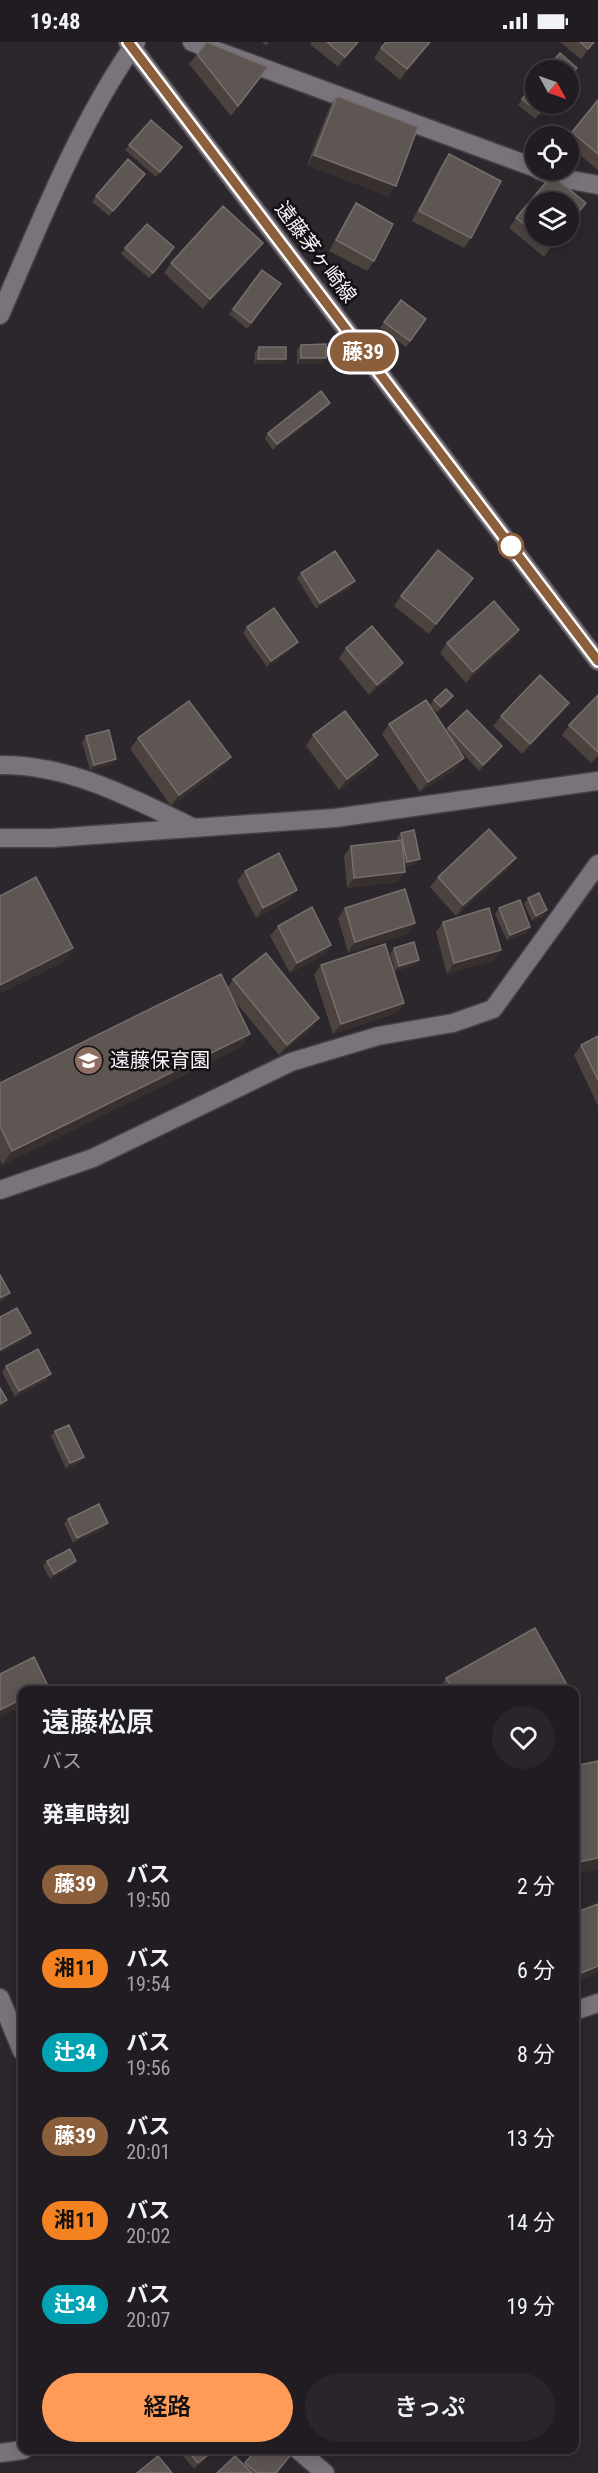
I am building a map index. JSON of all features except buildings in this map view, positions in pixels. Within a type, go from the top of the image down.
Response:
[{"type":"street","points":[[192,42],[525,165]]},
{"type":"street","points":[[0,315],[41,220],[94,109],[132,44]]},
{"type":"street","name":"遠藤茅ヶ崎線","points":[[132,44],[598,661]]},
{"type":"street","points":[[574,180],[598,185]]},
{"type":"street","points":[[0,765],[68,775],[126,796],[194,828]]},
{"type":"street","points":[[0,838],[52,838],[335,818],[598,781]]},
{"type":"street","points":[[0,1190],[93,1158],[291,1062],[378,1036],[453,1023],[493,1009],[598,864]]},
{"type":"street","points":[[0,1998],[18,2041]]},
{"type":"street","points":[[579,2009],[598,2003]]},
{"type":"street","points":[[0,2453],[18,2451]]},
{"type":"street","points":[[303,2454],[325,2473]]},
{"type":"bus line","name":"藤39","points":[[128,42],[598,661]]},
{"type":"place","name":"遠藤保育園","points":[[89,1060]]}]
